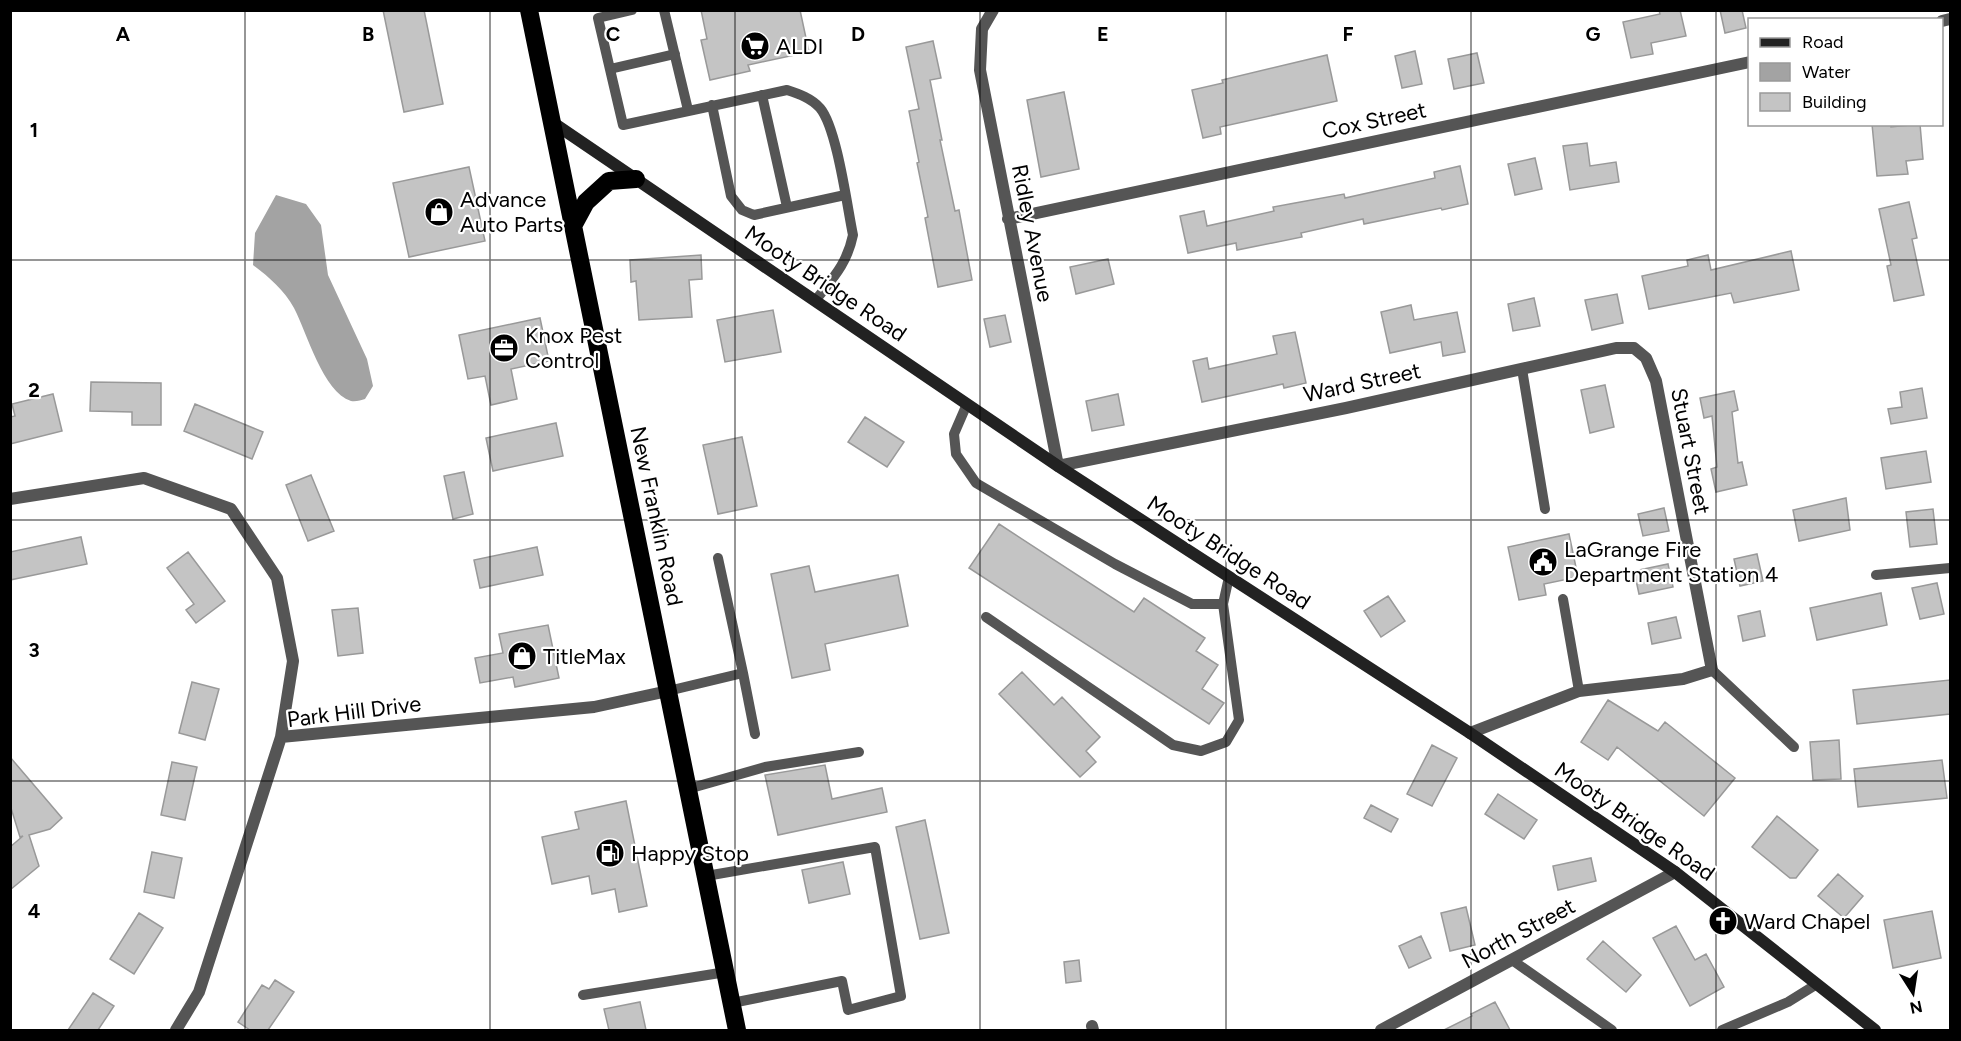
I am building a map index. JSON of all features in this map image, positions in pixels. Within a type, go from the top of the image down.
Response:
[{"type":"highway","name":"New Franklin Road","points":[[529,10],[738,1030]]},
{"type":"highway","points":[[573,226],[586,201],[609,181],[636,179]]},
{"type":"street","name":"Ridley Avenue","points":[[993,10],[982,29],[980,70],[1058,466]]},
{"type":"street","name":"Cox Street","points":[[1008,219],[1748,62]]},
{"type":"street","name":"Mooty Bridge Road","points":[[552,122],[1058,466],[1470,733],[1675,872],[1875,1030]]},
{"type":"street","name":"Ward Street","points":[[1058,466],[1346,408],[1616,348],[1634,348],[1646,358],[1656,381]]},
{"type":"street","name":"Stuart Street","points":[[1656,381],[1712,670]]},
{"type":"street","points":[[10,499],[144,478],[231,508],[277,578],[293,661],[281,736]]},
{"type":"street","points":[[1470,733],[1579,691],[1683,679],[1712,670]]},
{"type":"street","name":"Park Hill Drive","points":[[176,1030],[199,992],[281,736],[594,707],[668,692]]},
{"type":"street","name":"North Street","points":[[1381,1030],[1675,872]]},
{"type":"lane","points":[[632,10],[598,18],[622,125],[787,90],[803,95],[820,109],[832,132],[853,235],[843,266],[814,301]]},
{"type":"lane","points":[[664,10],[688,110]]},
{"type":"lane","points":[[610,69],[675,54]]},
{"type":"lane","points":[[762,95],[787,207]]},
{"type":"lane","points":[[711,105],[731,196],[742,210],[754,215],[845,195]]},
{"type":"lane","points":[[1522,369],[1545,509]]},
{"type":"lane","points":[[967,404],[954,434],[956,454],[976,483],[1115,564],[1191,604],[1223,604]]},
{"type":"lane","points":[[718,558],[755,734]]},
{"type":"lane","points":[[1876,575],[1950,568]]},
{"type":"lane","points":[[986,617],[1173,745],[1201,751],[1226,742],[1239,720],[1223,604],[1229,577]]},
{"type":"lane","points":[[1563,599],[1579,691]]},
{"type":"lane","points":[[1712,670],[1794,747]]},
{"type":"lane","points":[[668,692],[743,673]]},
{"type":"lane","points":[[688,789],[765,767],[859,752]]},
{"type":"lane","points":[[706,876],[875,847],[901,996],[848,1010],[842,981],[732,1003]]},
{"type":"lane","points":[[1512,960],[1612,1030]]},
{"type":"lane","points":[[583,995],[726,972]]},
{"type":"lane","points":[[1722,1030],[1788,1002],[1817,984]]},
{"type":"water","points":[[276,195],[306,204],[321,225],[328,275],[367,359],[373,386],[365,399],[351,401],[332,386],[317,360],[290,301],[276,284],[253,265],[255,233]]},
{"type":"building","points":[[383,10],[424,10],[443,104],[404,112]]},
{"type":"building","name":"ALDI","points":[[701,10],[800,10],[809,52],[748,65],[750,71],[710,80],[701,40],[707,39]]},
{"type":"building","points":[[1659,10],[1680,10],[1686,36],[1651,43],[1653,54],[1631,58],[1623,22],[1660,14]]},
{"type":"building","points":[[1720,10],[1742,10],[1746,28],[1725,33]]},
{"type":"building","points":[[933,41],[941,78],[930,80],[942,140],[940,140],[955,211],[959,210],[972,280],[938,287],[909,111],[919,109],[906,47]]},
{"type":"building","points":[[1415,51],[1422,84],[1402,88],[1395,56]]},
{"type":"building","points":[[1477,53],[1484,83],[1454,89],[1448,59]]},
{"type":"building","points":[[1327,55],[1337,101],[1220,127],[1221,134],[1203,138],[1192,90],[1223,83],[1222,80]]},
{"type":"building","points":[[1064,92],[1079,169],[1041,177],[1027,100]]},
{"type":"building","points":[[1872,126],[1920,126],[1923,159],[1906,161],[1908,174],[1877,176]]},
{"type":"building","points":[[1587,143],[1590,166],[1616,162],[1619,182],[1570,190],[1563,146]]},
{"type":"building","points":[[1535,158],[1542,189],[1515,195],[1508,164]]},
{"type":"building","points":[[1460,166],[1468,204],[1364,224],[1363,219],[1301,233],[1302,237],[1237,250],[1236,243],[1188,253],[1180,216],[1204,211],[1207,226],[1274,211],[1273,207],[1344,194],[1345,198],[1435,178],[1434,172]]},
{"type":"building","name":"Advance Auto Parts","points":[[469,167],[485,241],[409,257],[393,183]]},
{"type":"building","points":[[1909,202],[1917,238],[1912,239],[1924,295],[1894,301],[1887,266],[1891,265],[1879,209]]},
{"type":"building","points":[[1791,251],[1799,290],[1734,303],[1731,293],[1649,309],[1642,276],[1688,266],[1687,260],[1708,255],[1711,270]]},
{"type":"building","points":[[701,255],[702,279],[689,280],[692,317],[639,320],[636,281],[631,282],[630,260]]},
{"type":"building","points":[[1108,259],[1114,284],[1076,294],[1070,267]]},
{"type":"building","points":[[1617,294],[1623,323],[1592,330],[1585,300]]},
{"type":"building","points":[[1534,298],[1540,326],[1513,331],[1508,304]]},
{"type":"building","points":[[1411,305],[1414,320],[1457,312],[1465,352],[1443,356],[1441,342],[1390,353],[1381,312]]},
{"type":"building","points":[[773,310],[781,352],[725,362],[717,320]]},
{"type":"building","points":[[1005,315],[1011,342],[990,347],[984,319]]},
{"type":"building","name":"Knox Pest Control","points":[[540,318],[549,361],[511,369],[517,399],[491,405],[485,376],[468,379],[459,335]]},
{"type":"building","points":[[1295,332],[1306,383],[1284,388],[1283,384],[1202,402],[1193,361],[1207,358],[1209,369],[1277,354],[1273,336]]},
{"type":"building","points":[[91,382],[161,383],[161,425],[132,425],[132,412],[90,411]]},
{"type":"building","points":[[1605,385],[1614,427],[1590,433],[1581,390]]},
{"type":"building","points":[[1922,388],[1927,418],[1891,424],[1888,409],[1902,407],[1900,392]]},
{"type":"building","points":[[1734,391],[1738,410],[1732,412],[1738,463],[1742,462],[1747,485],[1716,492],[1711,469],[1717,467],[1712,416],[1704,418],[1700,398]]},
{"type":"building","points":[[53,394],[62,431],[10,444],[10,417],[15,416],[12,404]]},
{"type":"building","points":[[1118,394],[1124,425],[1092,431],[1086,401]]},
{"type":"building","points":[[195,404],[263,432],[252,459],[184,431]]},
{"type":"building","points":[[865,417],[904,442],[887,467],[848,442]]},
{"type":"building","points":[[556,423],[563,456],[493,471],[486,438]]},
{"type":"building","points":[[742,437],[757,506],[718,514],[703,445]]},
{"type":"building","points":[[1926,451],[1931,482],[1886,489],[1881,458]]},
{"type":"building","points":[[464,472],[473,514],[453,519],[444,476]]},
{"type":"building","points":[[311,475],[334,531],[308,541],[286,485]]},
{"type":"building","points":[[1846,498],[1850,530],[1799,541],[1793,510]]},
{"type":"building","points":[[1664,508],[1669,531],[1643,536],[1638,514]]},
{"type":"building","points":[[1933,509],[1937,544],[1910,547],[1906,512]]},
{"type":"building","points":[[999,524],[1134,612],[1144,598],[1205,638],[1196,651],[1218,665],[1202,689],[1224,703],[1209,724],[969,568]]},
{"type":"building","name":"LaGrange Fire Department Station 4","points":[[1569,534],[1578,577],[1544,584],[1546,595],[1519,600],[1508,547]]},
{"type":"building","points":[[81,537],[87,564],[10,580],[10,552]]},
{"type":"building","points":[[537,547],[543,575],[480,588],[474,560]]},
{"type":"building","points":[[188,552],[225,601],[196,623],[186,610],[194,604],[167,568]]},
{"type":"building","points":[[1757,554],[1763,581],[1740,586],[1734,559]]},
{"type":"building","points":[[1668,564],[1673,587],[1639,594],[1634,571]]},
{"type":"building","points":[[809,566],[815,592],[898,575],[908,626],[825,644],[830,670],[792,678],[771,574]]},
{"type":"building","points":[[1937,583],[1944,614],[1920,619],[1912,588]]},
{"type":"building","points":[[1881,593],[1887,625],[1817,640],[1810,608]]},
{"type":"building","points":[[1388,596],[1405,621],[1381,637],[1364,611]]},
{"type":"building","points":[[358,608],[363,653],[338,656],[332,610]]},
{"type":"building","points":[[1760,611],[1765,636],[1743,641],[1738,616]]},
{"type":"building","points":[[1676,617],[1681,638],[1652,644],[1648,623]]},
{"type":"building","name":"TitleMax","points":[[548,625],[559,678],[515,687],[513,677],[480,683],[475,658],[503,653],[499,634]]},
{"type":"building","points":[[1022,672],[1054,705],[1062,697],[1100,737],[1086,751],[1096,762],[1080,777],[999,694]]},
{"type":"building","points":[[1950,680],[1950,714],[1857,724],[1853,690]]},
{"type":"building","points":[[192,682],[219,689],[205,740],[179,733]]},
{"type":"building","points":[[1608,700],[1658,731],[1665,722],[1735,778],[1704,816],[1617,747],[1608,760],[1581,742]]},
{"type":"building","points":[[1839,740],[1841,779],[1813,780],[1810,742]]},
{"type":"building","points":[[1432,745],[1457,758],[1432,806],[1407,794]]},
{"type":"building","points":[[10,757],[62,818],[50,829],[29,835],[39,866],[10,890],[10,847],[23,836],[20,837],[10,805]]},
{"type":"building","points":[[1942,760],[1947,798],[1858,807],[1854,769]]},
{"type":"building","points":[[172,762],[197,767],[185,820],[161,815]]},
{"type":"building","points":[[825,765],[832,799],[882,788],[887,812],[778,835],[765,775]]},
{"type":"building","points":[[1498,794],[1537,820],[1524,839],[1485,814]]},
{"type":"building","name":"Happy Stop","points":[[626,801],[647,906],[619,912],[615,889],[592,894],[589,876],[552,884],[542,837],[579,829],[575,812]]},
{"type":"building","points":[[1371,805],[1398,819],[1391,832],[1364,818]]},
{"type":"building","points":[[1777,816],[1818,850],[1796,878],[1790,878],[1752,847]]},
{"type":"building","points":[[925,820],[949,933],[920,939],[896,827]]},
{"type":"building","points":[[152,852],[182,858],[174,898],[144,892]]},
{"type":"building","points":[[1591,858],[1596,881],[1558,890],[1553,866]]},
{"type":"building","points":[[843,862],[850,894],[809,903],[802,870]]},
{"type":"building","points":[[1838,874],[1863,896],[1844,918],[1818,896]]},
{"type":"building","points":[[1466,907],[1475,945],[1450,951],[1441,913]]},
{"type":"building","points":[[1932,911],[1941,958],[1893,968],[1884,920]]},
{"type":"building","points":[[139,913],[163,928],[134,974],[110,959]]},
{"type":"building","points":[[1676,926],[1695,960],[1706,954],[1724,987],[1690,1006],[1653,938]]},
{"type":"building","points":[[1421,936],[1431,958],[1409,968],[1399,946]]},
{"type":"building","points":[[1603,941],[1641,975],[1626,992],[1587,959]]},
{"type":"building","points":[[1079,960],[1081,981],[1066,983],[1064,962]]},
{"type":"building","points":[[275,980],[294,992],[268,1030],[250,1030],[238,1022],[262,985],[269,989]]},
{"type":"building","points":[[93,993],[114,1006],[98,1030],[68,1030]]},
{"type":"building","points":[[640,1002],[646,1030],[609,1030],[604,1009]]},
{"type":"building","points":[[1495,1002],[1510,1030],[1444,1030],[1472,1016],[1471,1014]]},
{"type":"place","name":"ALDI","points":[[755,46]]},
{"type":"place","name":"Advance Auto Parts","points":[[439,212]]},
{"type":"place","name":"Knox Pest Control","points":[[504,348]]},
{"type":"place","name":"LaGrange Fire Department Station 4","points":[[1543,562]]},
{"type":"place","name":"TitleMax","points":[[522,656]]},
{"type":"place","name":"Happy Stop","points":[[610,853]]},
{"type":"place","name":"Ward Chapel","points":[[1723,921]]}]
